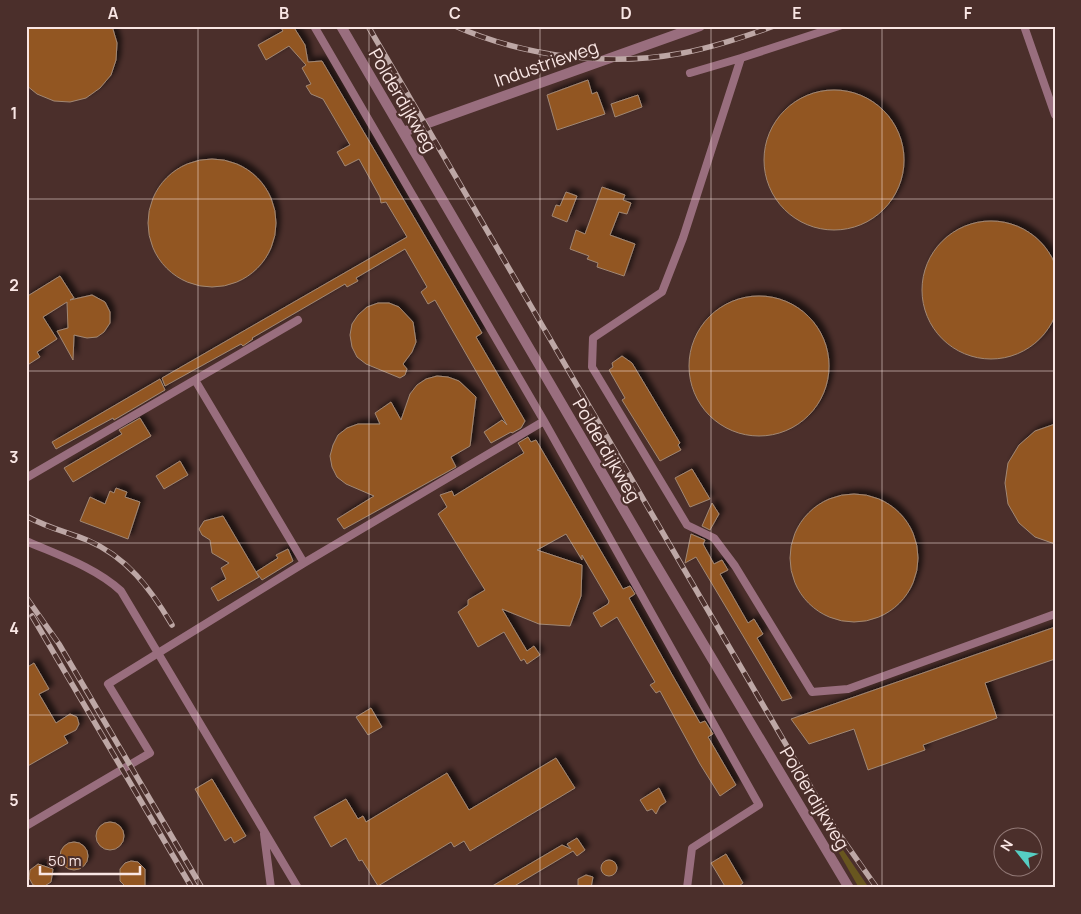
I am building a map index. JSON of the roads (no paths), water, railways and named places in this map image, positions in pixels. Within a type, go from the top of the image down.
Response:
[{"type":"street","name":"Polderdijkweg","points":[[341,26],[849,888]]},
{"type":"street","name":"Industrieweg","points":[[403,132],[700,26]]},
{"type":"lane","points":[[314,26],[544,421],[759,805],[692,848],[687,888]]},
{"type":"lane","points":[[690,73],[839,26]]},
{"type":"lane","points":[[1024,26],[1055,115]]},
{"type":"lane","points":[[741,58],[683,238],[662,292],[594,338],[592,367],[687,525],[714,538],[735,566],[812,692],[848,690],[1055,614]]},
{"type":"lane","points":[[26,478],[298,320]]},
{"type":"lane","points":[[195,380],[304,562]]},
{"type":"lane","points":[[26,826],[150,754],[108,684],[304,562],[544,421]]},
{"type":"lane","points":[[26,541],[108,579],[130,604],[298,888]]},
{"type":"lane","points":[[264,830],[271,888]]},
{"type":"railway","points":[[368,26],[834,827],[877,888]]},
{"type":"railway","points":[[455,26],[482,37],[538,52],[596,59],[655,57],[695,51],[774,26]]},
{"type":"railway","points":[[26,516],[87,540],[114,555],[146,586],[172,625]]},
{"type":"railway","points":[[26,597],[59,644],[202,888]]},
{"type":"railway","points":[[32,616],[192,888]]}]
